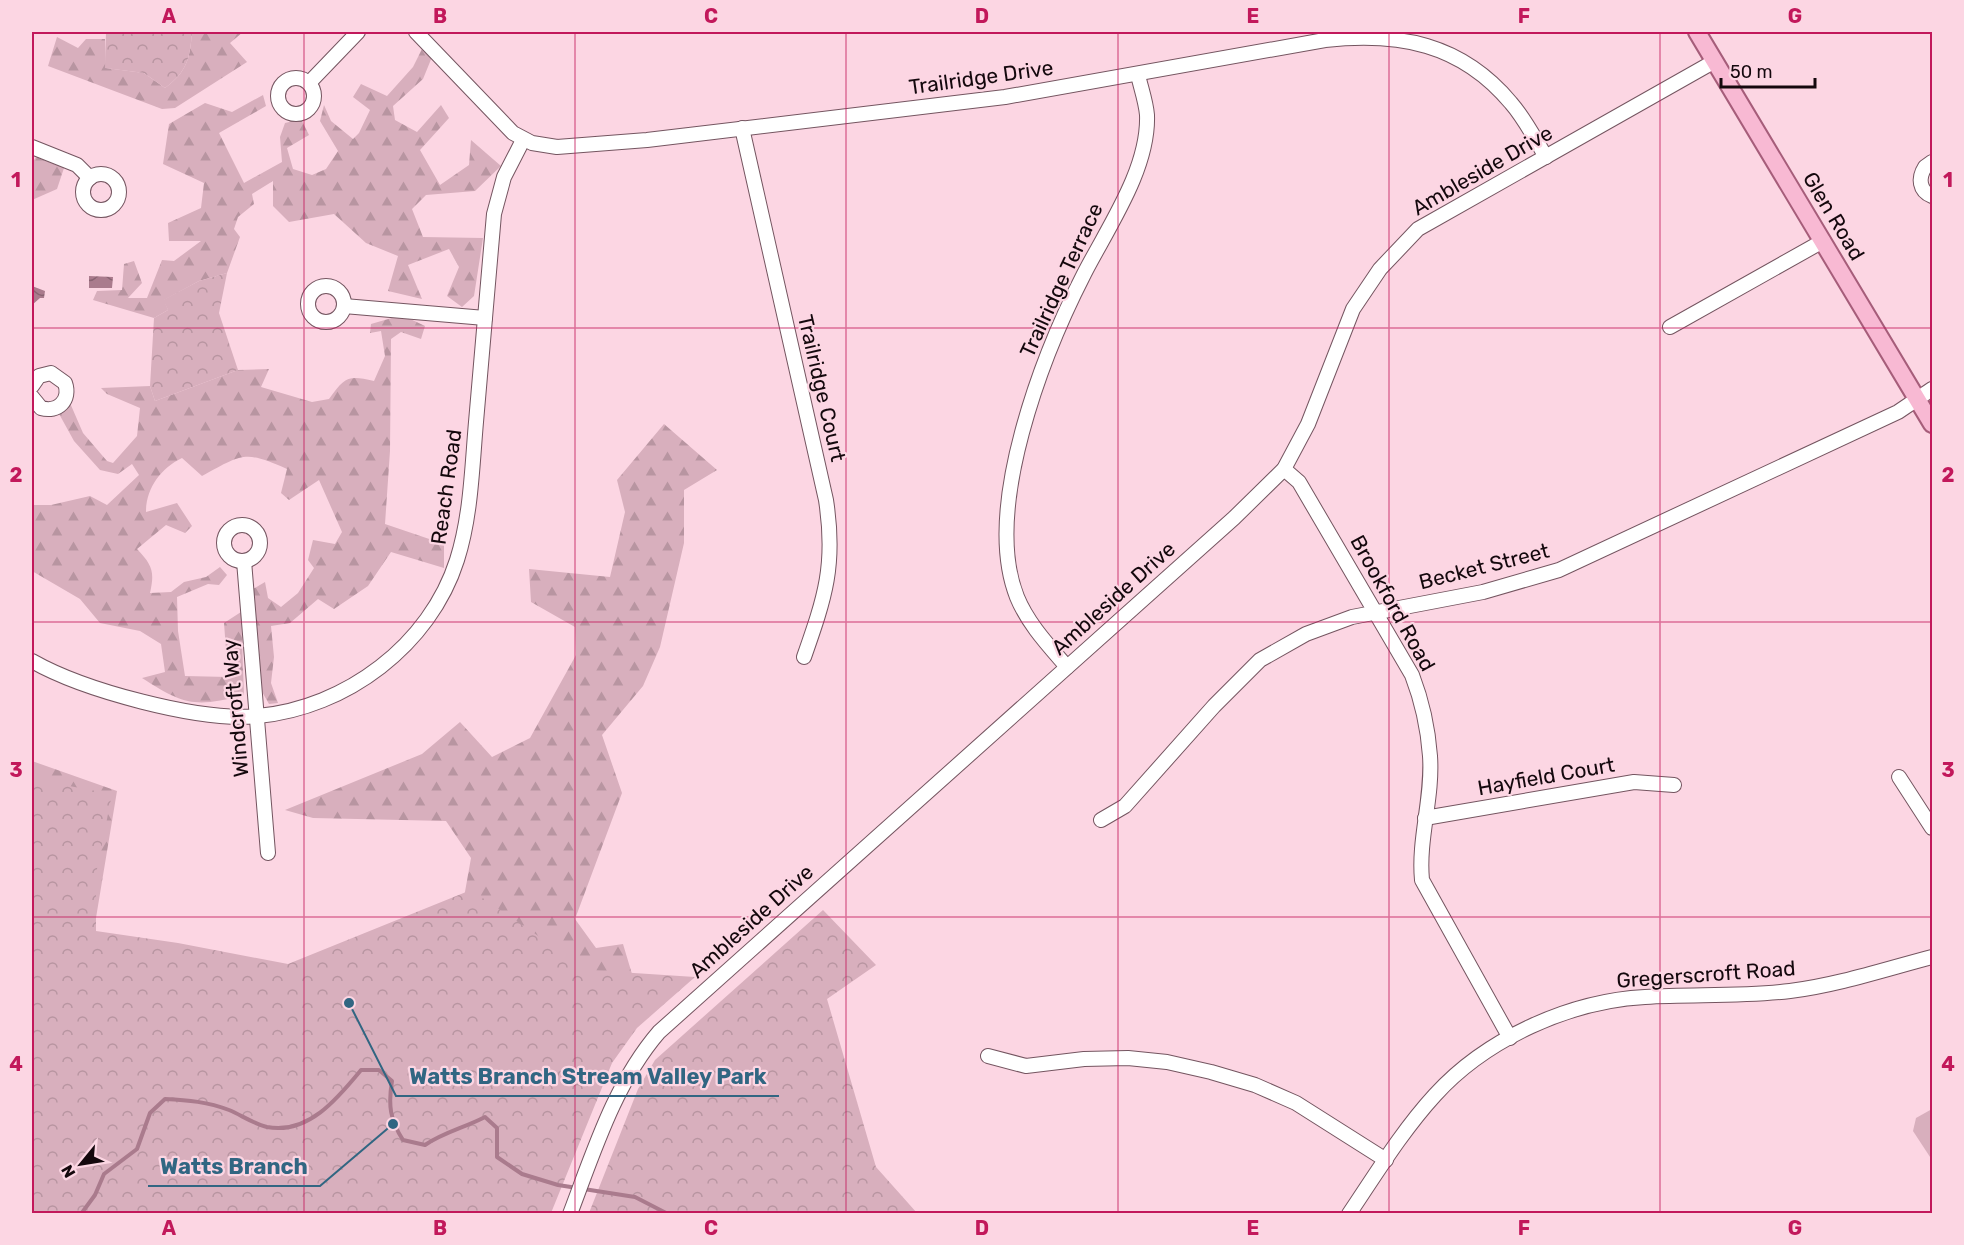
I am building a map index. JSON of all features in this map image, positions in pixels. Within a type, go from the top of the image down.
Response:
[{"type":"main road","name":"Glen Road","points":[[1697,32],[1932,424]]},
{"type":"street","points":[[309,83],[358,32]]},
{"type":"street","name":"Trailridge Drive","points":[[416,32],[468,83],[504,124],[524,140],[557,147],[1005,97],[1325,40],[1362,36],[1403,39],[1440,49],[1482,74],[1511,103],[1546,157]]},
{"type":"street","name":"Ambleside Drive","points":[[570,1214],[627,1076],[639,1054],[659,1032],[1234,518],[1284,469],[1308,424],[1353,309],[1380,269],[1418,229],[1715,61]]},
{"type":"street","name":"Trailridge Terrace","points":[[1067,667],[1035,628],[1017,597],[1006,551],[1008,514],[1022,432],[1047,354],[1065,312],[1142,161],[1147,113],[1138,75]]},
{"type":"street","name":"Trailridge Court","points":[[742,128],[823,489],[831,536],[823,602],[804,657]]},
{"type":"street","name":"Reach Road","points":[[32,661],[65,678],[127,697],[209,714],[256,717],[308,706],[342,692],[368,676],[400,651],[433,609],[456,563],[463,540],[470,492],[498,194],[524,140]]},
{"type":"street","points":[[32,147],[77,165],[90,178]]},
{"type":"street","points":[[1932,162],[1925,167],[1920,182],[1923,189],[1932,196]]},
{"type":"street","points":[[1670,327],[1823,241]]},
{"type":"street","points":[[344,306],[485,318]]},
{"type":"street","points":[[32,386],[39,376],[51,374],[61,378],[67,388],[63,403],[53,410],[41,408],[32,400]]},
{"type":"street","name":"Becket Street","points":[[1101,820],[1125,806],[1214,706],[1260,660],[1306,634],[1352,617],[1482,592],[1559,570],[1898,412],[1932,388]]},
{"type":"street","name":"Brookford Road","points":[[1284,469],[1299,482],[1412,675],[1422,701],[1430,757],[1420,856],[1422,880],[1510,1038]]},
{"type":"street","name":"Windcroft Way","points":[[244,561],[268,853]]},
{"type":"street","points":[[1899,777],[1932,828]]},
{"type":"street","name":"Hayfield Court","points":[[1425,818],[1635,782],[1674,785]]},
{"type":"street","name":"Gregerscroft Road","points":[[1349,1214],[1435,1095],[1476,1060],[1510,1038],[1573,1010],[1643,996],[1742,996],[1794,990],[1932,957]]},
{"type":"street","points":[[988,1056],[1026,1066],[1084,1059],[1128,1058],[1167,1062],[1211,1072],[1255,1085],[1296,1103],[1386,1160]]},
{"type":"green space","points":[[106,32],[192,32],[186,64],[178,76],[165,88],[144,73],[105,68]]},
{"type":"green space","points":[[192,32],[243,32],[230,43],[247,62],[175,108],[162,109],[48,66],[57,37],[78,48],[86,39],[105,39],[106,68],[144,73],[165,88],[178,76],[186,64]]},
{"type":"green space","points":[[422,49],[432,57],[423,79],[393,106],[395,120],[417,132],[441,105],[449,118],[420,150],[440,185],[469,165],[471,140],[501,166],[475,191],[426,195],[412,209],[423,237],[483,238],[474,296],[462,307],[447,296],[459,267],[449,249],[408,265],[422,299],[388,291],[398,256],[366,243],[334,214],[289,222],[273,206],[273,181],[252,194],[254,204],[238,217],[234,229],[240,237],[227,273],[199,281],[164,300],[168,310],[154,318],[93,300],[97,291],[122,290],[124,264],[134,261],[142,283],[128,298],[147,298],[162,260],[174,261],[201,241],[169,241],[168,223],[201,208],[204,183],[163,164],[169,124],[205,103],[232,112],[263,95],[266,106],[219,133],[244,183],[282,162],[280,137],[285,123],[301,119],[309,135],[287,148],[293,169],[312,175],[326,169],[338,151],[320,121],[324,105],[331,121],[353,139],[359,133],[370,110],[353,97],[361,84],[387,96],[413,67]]},
{"type":"green space","points":[[36,157],[64,168],[57,189],[32,200],[32,163]]},
{"type":"green space","points":[[227,273],[219,313],[238,370],[155,401],[150,386],[154,318],[168,310],[163,300],[199,281]]},
{"type":"green space","points":[[402,315],[425,326],[421,339],[401,332],[391,339],[390,451],[385,524],[444,544],[444,568],[391,552],[368,586],[334,609],[318,599],[290,623],[271,626],[274,657],[271,683],[278,703],[269,704],[261,690],[253,589],[265,582],[268,598],[281,607],[298,593],[314,568],[308,560],[313,540],[335,544],[342,532],[319,480],[289,500],[281,493],[287,469],[273,463],[244,457],[202,476],[182,458],[161,473],[149,495],[146,512],[177,503],[192,526],[185,533],[166,525],[137,549],[151,569],[150,593],[171,592],[184,582],[206,577],[220,567],[227,575],[219,585],[208,584],[177,597],[178,631],[185,676],[228,677],[224,623],[241,612],[244,695],[213,702],[190,702],[156,687],[142,678],[165,672],[161,644],[140,631],[100,623],[80,599],[32,571],[32,505],[51,505],[90,496],[107,505],[139,475],[132,464],[118,474],[100,470],[74,441],[58,412],[70,403],[83,433],[107,461],[113,463],[137,436],[140,408],[107,394],[101,388],[150,386],[155,401],[238,370],[269,369],[261,387],[312,402],[329,399],[343,382],[353,378],[374,381],[385,356],[381,331],[370,333],[371,324]]},
{"type":"green space","points":[[664,424],[717,470],[684,490],[684,543],[660,647],[643,686],[602,735],[622,793],[575,919],[596,948],[623,944],[641,1004],[32,1158],[32,761],[117,791],[92,942],[271,977],[463,903],[471,858],[446,821],[313,818],[285,810],[422,754],[460,722],[492,757],[530,738],[576,655],[575,627],[531,602],[529,569],[610,577],[625,512],[617,480]]},
{"type":"green space","points":[[32,779],[112,794],[96,874],[96,931],[178,943],[288,964],[471,890],[588,970],[695,977],[637,1028],[612,1063],[551,1213],[32,1213]]},
{"type":"green space","points":[[823,910],[876,965],[827,999],[876,1167],[917,1213],[589,1213],[638,1089],[655,1060]]},
{"type":"green space","points":[[1932,1109],[1932,1160],[1913,1131],[1916,1118]]},
{"type":"water","points":[[89,276],[113,277],[112,288],[89,288]]},
{"type":"water","points":[[32,286],[45,291],[44,298],[40,298],[32,305]]},
{"type":"waterway","points":[[81,1214],[95,1195],[104,1174],[137,1149],[150,1113],[165,1099],[213,1105],[262,1126],[282,1128],[309,1120],[321,1112],[361,1070],[379,1070],[392,1081],[391,1112],[395,1126],[403,1140],[425,1145],[485,1117],[497,1128],[497,1157],[522,1174],[558,1185],[635,1197],[668,1214]]},
{"type":"place","name":"Watts Branch Stream Valley Park","points":[[349,1003]]},
{"type":"place","name":"Watts Branch","points":[[393,1124]]}]
